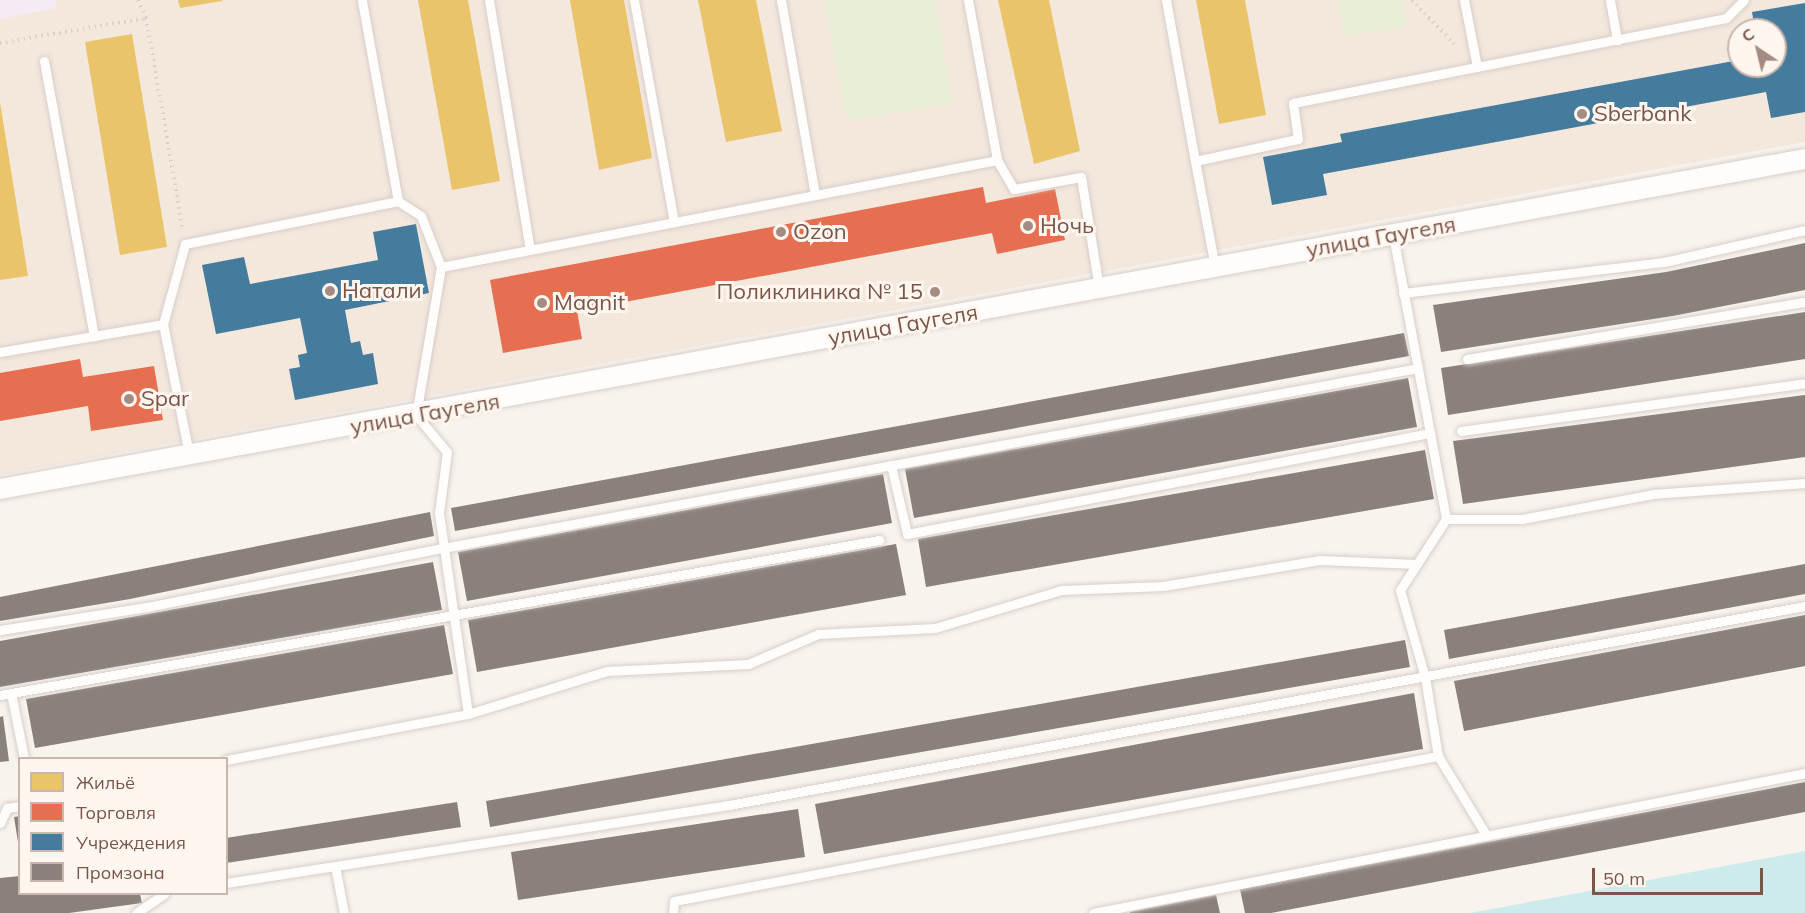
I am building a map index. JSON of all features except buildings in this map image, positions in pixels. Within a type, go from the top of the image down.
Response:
[{"type":"street","name":"улица Гаугеля","points":[[0,489],[190,457],[1805,159]]},
{"type":"lane","points":[[362,0],[398,201]]},
{"type":"lane","points":[[489,0],[530,250]]},
{"type":"lane","points":[[634,0],[674,222]]},
{"type":"lane","points":[[781,0],[815,194]]},
{"type":"lane","points":[[968,0],[997,160],[1014,189],[1081,177],[1099,289]]},
{"type":"lane","points":[[1166,0],[1215,267]]},
{"type":"lane","points":[[1464,0],[1477,67]]},
{"type":"lane","points":[[1610,0],[1617,40]]},
{"type":"lane","points":[[1195,161],[1298,139],[1293,103],[1726,18],[1744,0]]},
{"type":"lane","points":[[44,61],[94,336]]},
{"type":"lane","points":[[441,267],[997,160]]},
{"type":"lane","points":[[190,457],[163,324],[185,244],[398,201],[421,216],[441,267],[416,415],[447,452],[439,513],[468,714]]},
{"type":"lane","points":[[1403,293],[1664,262],[1805,230]]},
{"type":"lane","points":[[1393,235],[1446,519],[1400,590],[1425,676],[1438,756],[1485,833]]},
{"type":"lane","points":[[1467,359],[1805,302]]},
{"type":"lane","points":[[0,352],[163,324]]},
{"type":"lane","points":[[0,630],[147,607],[443,548],[1418,368]]},
{"type":"lane","points":[[1461,431],[1805,383]]},
{"type":"lane","points":[[891,465],[907,534],[1430,434]]},
{"type":"lane","points":[[1446,519],[1522,519],[1653,494],[1805,483]]},
{"type":"lane","points":[[0,695],[879,540]]},
{"type":"lane","points":[[228,760],[468,714],[607,671],[748,664],[818,634],[935,628],[1062,590],[1163,586],[1320,560],[1417,564]]},
{"type":"lane","points":[[228,883],[729,805],[1805,606]]},
{"type":"lane","points":[[11,693],[24,757]]},
{"type":"lane","points":[[672,913],[674,901],[1438,756]]},
{"type":"lane","points":[[1093,913],[1485,833],[1805,773]]},
{"type":"lane","points":[[0,823],[4,807]]},
{"type":"lane","points":[[335,866],[345,913]]},
{"type":"lane","points":[[136,913],[163,895]]},
{"type":"path","points":[[138,0],[146,18],[185,244]]},
{"type":"path","points":[[1412,0],[1477,67]]},
{"type":"path","points":[[0,43],[146,18]]},
{"type":"shaded area","points":[[0,0],[1805,0],[1805,142],[0,475]]},
{"type":"shaded area","points":[[0,0],[55,0],[57,8],[0,19]]},
{"type":"green space","points":[[824,0],[935,0],[952,103],[847,120]]},
{"type":"green space","points":[[1339,0],[1402,0],[1406,27],[1343,36]]},
{"type":"water","points":[[1805,851],[1805,913],[1470,913]]},
{"type":"place","name":"Sberbank","points":[[1582,114]]},
{"type":"place","name":"Ночь","points":[[1028,226]]},
{"type":"place","name":"Ozon","points":[[781,232]]},
{"type":"place","name":"Натали","points":[[330,291]]},
{"type":"place","name":"Поликлиника № 15","points":[[935,292]]},
{"type":"place","name":"Magnit","points":[[542,303]]},
{"type":"place","name":"Spar","points":[[129,399]]}]
